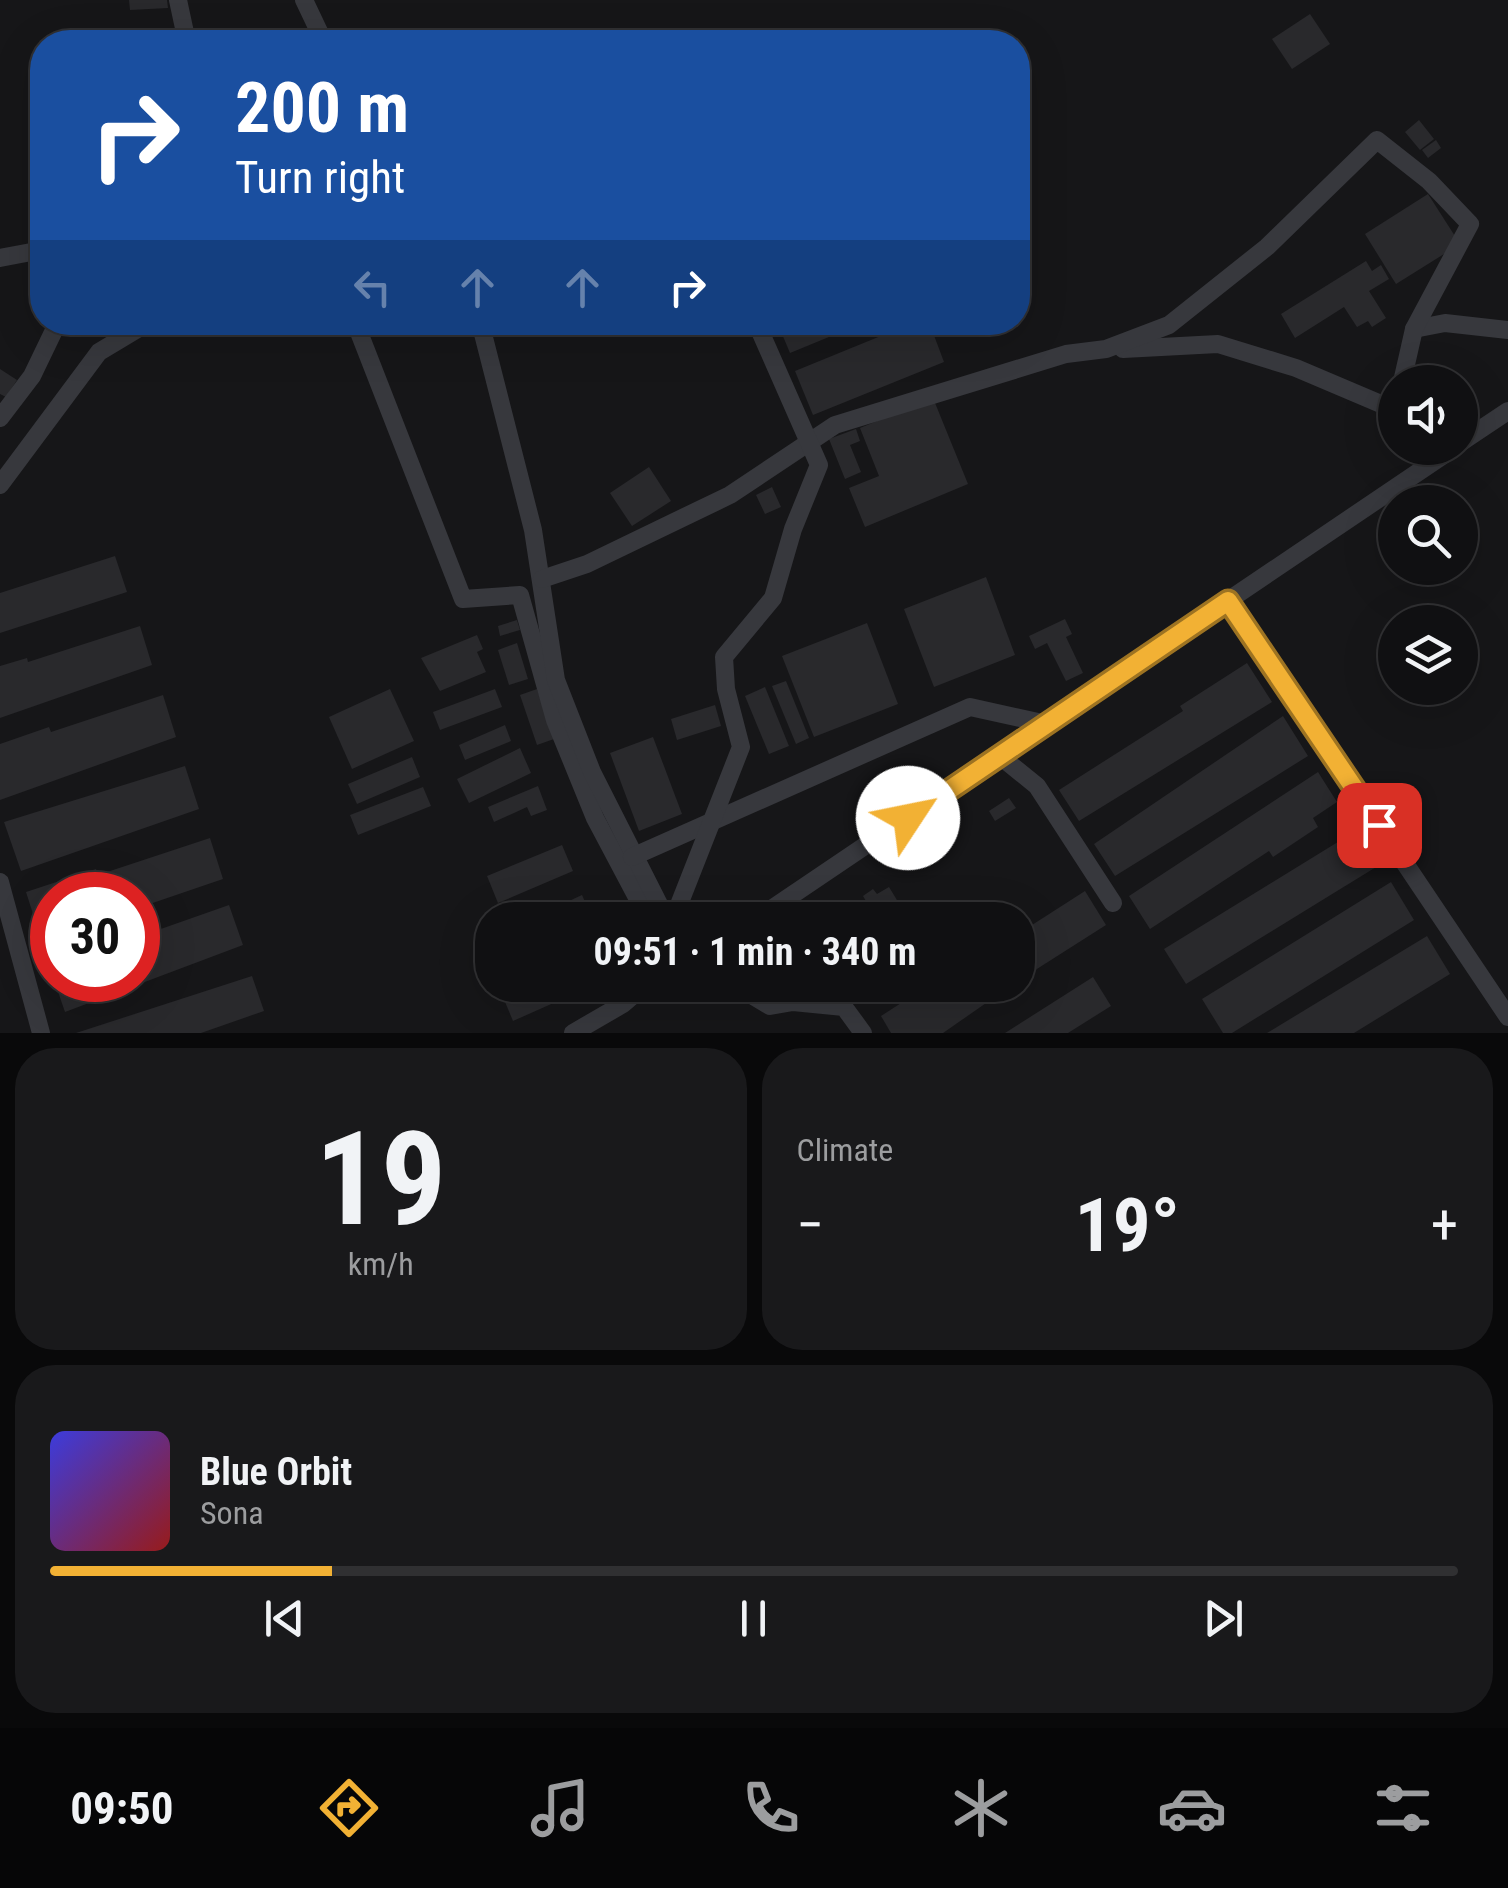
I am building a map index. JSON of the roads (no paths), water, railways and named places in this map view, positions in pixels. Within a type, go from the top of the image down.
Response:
[{"type":"street","points":[[178,0],[184,30]]},
{"type":"street","points":[[304,0],[318,30]]},
{"type":"street","points":[[1106,350],[1170,324],[1268,247],[1377,140],[1429,181],[1470,224],[1414,330],[1406,365]]},
{"type":"street","points":[[0,258],[30,252]]},
{"type":"street","points":[[1414,330],[1445,323],[1508,330]]},
{"type":"street","points":[[0,418],[32,376],[50,335]]},
{"type":"street","points":[[0,485],[99,352],[127,335]]},
{"type":"street","points":[[359,335],[463,600],[520,595],[555,720],[595,818],[639,902]]},
{"type":"street","points":[[484,335],[512,436],[542,579],[556,680],[632,857],[659,902]]},
{"type":"street","points":[[677,902],[741,746],[726,689],[724,657],[773,598],[793,529],[819,465],[762,335]]},
{"type":"street","points":[[542,579],[587,564],[730,494],[835,425],[1066,354],[1218,344],[1296,368],[1378,403]]},
{"type":"street","points":[[1478,431],[1508,411]]},
{"type":"street","points":[[782,902],[1426,466]]},
{"type":"street","points":[[1228,601],[1508,1018]]},
{"type":"street","points":[[632,857],[970,707],[1047,724]]},
{"type":"street","points":[[1000,756],[1037,786],[1113,902]]},
{"type":"street","points":[[0,882],[38,1033]]},
{"type":"street","points":[[572,1033],[619,1002]]},
{"type":"street","points":[[763,1002],[770,1006],[793,1002],[844,1008],[863,1033]]}]
